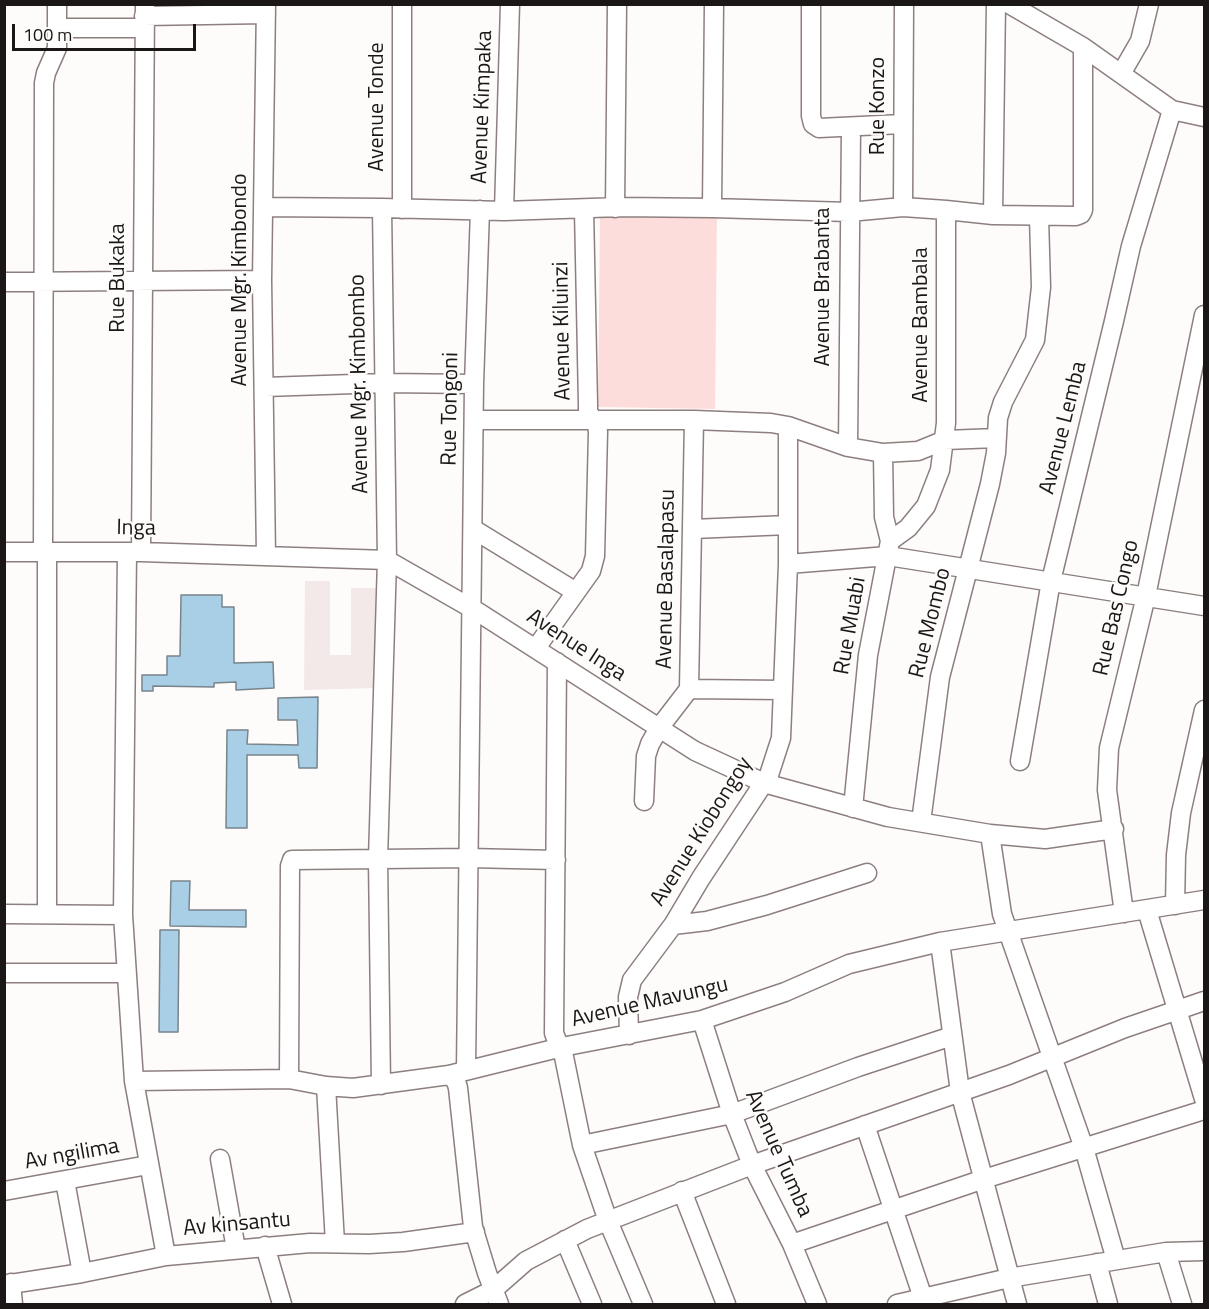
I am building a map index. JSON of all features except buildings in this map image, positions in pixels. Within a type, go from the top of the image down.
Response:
[{"type":"street","points":[[47,914],[44,83],[57,48],[57,4]]},
{"type":"street","name":"Avenue Tonde","points":[[402,4],[402,209]]},
{"type":"street","name":"Avenue Kimpaka","points":[[504,211],[510,4]]},
{"type":"street","points":[[615,208],[617,4]]},
{"type":"street","points":[[712,208],[714,4]]},
{"type":"street","points":[[811,4],[811,116],[813,124],[819,128],[902,124]]},
{"type":"street","name":"Rue Konzo","points":[[903,207],[904,4]]},
{"type":"street","points":[[993,215],[996,4]]},
{"type":"street","points":[[1009,4],[1083,47],[1172,110],[1204,117]]},
{"type":"street","points":[[1121,74],[1140,40],[1149,4]]},
{"type":"street","points":[[57,28],[144,16],[266,9]]},
{"type":"street","name":"Avenue Mgr. Kimbondo","points":[[266,9],[262,280],[266,556]]},
{"type":"street","name":"Rue Bukaka","points":[[144,16],[143,281],[123,915],[134,1081],[166,1256]]},
{"type":"street","points":[[264,207],[504,211],[712,208],[849,212],[903,207],[993,215],[1076,216],[1083,210],[1083,47]]},
{"type":"street","name":"Avenue Lemba","points":[[1020,761],[1051,581],[1131,246],[1172,110]]},
{"type":"street","name":"Avenue Brabanta","points":[[848,447],[850,128]]},
{"type":"street","name":"Avenue Mgr. Kimbombo","points":[[381,1085],[378,859],[387,560],[382,208]]},
{"type":"street","name":"Avenue Kiluinzi","points":[[536,648],[591,571],[597,539],[598,432],[588,405],[584,209]]},
{"type":"street","name":"Rue Tongoni","points":[[458,1072],[469,858],[474,384],[480,210]]},
{"type":"street","name":"Avenue Bambala","points":[[889,548],[926,506],[940,470],[945,440],[946,210]]},
{"type":"street","name":"Rue Mombo","points":[[921,822],[940,677],[990,484],[996,453],[998,418],[1003,402],[1035,340],[1041,287],[1039,217]]},
{"type":"street","points":[[4,282],[262,280]]},
{"type":"street","name":"Rue Bas Congo","points":[[1124,913],[1107,790],[1109,748],[1146,596],[1204,315]]},
{"type":"street","points":[[265,387],[384,383],[474,384]]},
{"type":"street","points":[[475,420],[694,420],[771,423],[788,426],[848,447],[883,453],[918,451],[945,440],[997,438]]},
{"type":"street","name":"Avenue Basalapasu","points":[[644,801],[647,750],[659,728],[689,689],[694,420]]},
{"type":"street","name":"Avenue Kiobongoy","points":[[629,1035],[628,997],[632,980],[673,926],[701,878],[769,776],[781,738],[788,564],[788,426]]},
{"type":"street","name":"Rue Muabi","points":[[853,808],[868,655],[889,548],[884,517],[883,453]]},
{"type":"street","points":[[693,529],[788,525]]},
{"type":"street","points":[[473,529],[576,592]]},
{"type":"street","points":[[788,564],[889,548],[970,568],[1204,606]]},
{"type":"street","name":"Inga","points":[[4,552],[134,552],[266,556]]},
{"type":"street","name":"Avenue Inga","points":[[266,556],[387,560],[473,609],[695,750],[764,783],[888,817],[990,834],[1045,839],[1114,829]]},
{"type":"street","points":[[556,662],[554,1033],[562,1047],[582,1145],[608,1221],[643,1305]]},
{"type":"street","points":[[689,689],[783,690]]},
{"type":"street","points":[[1175,905],[1176,855],[1181,813],[1204,710]]},
{"type":"street","points":[[990,834],[1002,914],[1007,931],[1084,1148],[1116,1260]]},
{"type":"street","points":[[289,1079],[290,866],[292,860],[469,858],[556,860]]},
{"type":"street","points":[[673,926],[707,921],[767,905],[867,873]]},
{"type":"street","name":"Avenue Mavungu","points":[[134,1081],[289,1079],[353,1088],[458,1072],[562,1047],[702,1020],[785,992],[849,964],[940,942],[1204,900]]},
{"type":"street","points":[[1147,910],[1204,1099]]},
{"type":"street","points":[[4,914],[123,915]]},
{"type":"street","points":[[940,942],[960,1092],[1017,1305]]},
{"type":"street","points":[[4,973],[126,973]]},
{"type":"street","points":[[465,1305],[496,1298],[526,1261],[608,1221],[752,1165],[1053,1059],[1125,1028],[1204,1001]]},
{"type":"street","name":"Avenue Tumba","points":[[702,1020],[732,1114],[752,1165],[792,1244],[817,1305]]},
{"type":"street","points":[[582,1145],[732,1114],[858,1067],[952,1036]]},
{"type":"street","points":[[458,1072],[456,1081],[473,1227],[496,1298]]},
{"type":"street","points":[[326,1086],[335,1243]]},
{"type":"street","points":[[792,1244],[984,1179],[1204,1110]]},
{"type":"street","points":[[865,1125],[924,1302]]},
{"type":"street","points":[[220,1159],[236,1249]]},
{"type":"street","name":"Av ngilima","points":[[5,1191],[148,1165]]},
{"type":"street","points":[[65,1181],[82,1273]]},
{"type":"street","points":[[4,1183],[5,1191]]},
{"type":"street","points":[[682,1191],[726,1305]]},
{"type":"street","name":"Av kinsantu","points":[[8,1284],[82,1273],[166,1256],[266,1246],[335,1243],[369,1245],[475,1233]]},
{"type":"street","points":[[565,1240],[592,1305]]},
{"type":"street","points":[[266,1246],[282,1305]]},
{"type":"street","points":[[897,1305],[924,1302],[1009,1278],[1166,1252],[1204,1251]]},
{"type":"street","points":[[1166,1252],[1182,1305]]},
{"type":"street","points":[[1097,1263],[1108,1305]]},
{"type":"street","points":[[8,1284],[13,1305]]},
{"type":"shaded area","points":[[600,215],[717,217],[715,409],[598,407]]},
{"type":"shaded area","points":[[305,581],[330,581],[330,655],[351,655],[351,588],[376,588],[375,688],[304,690]]}]
